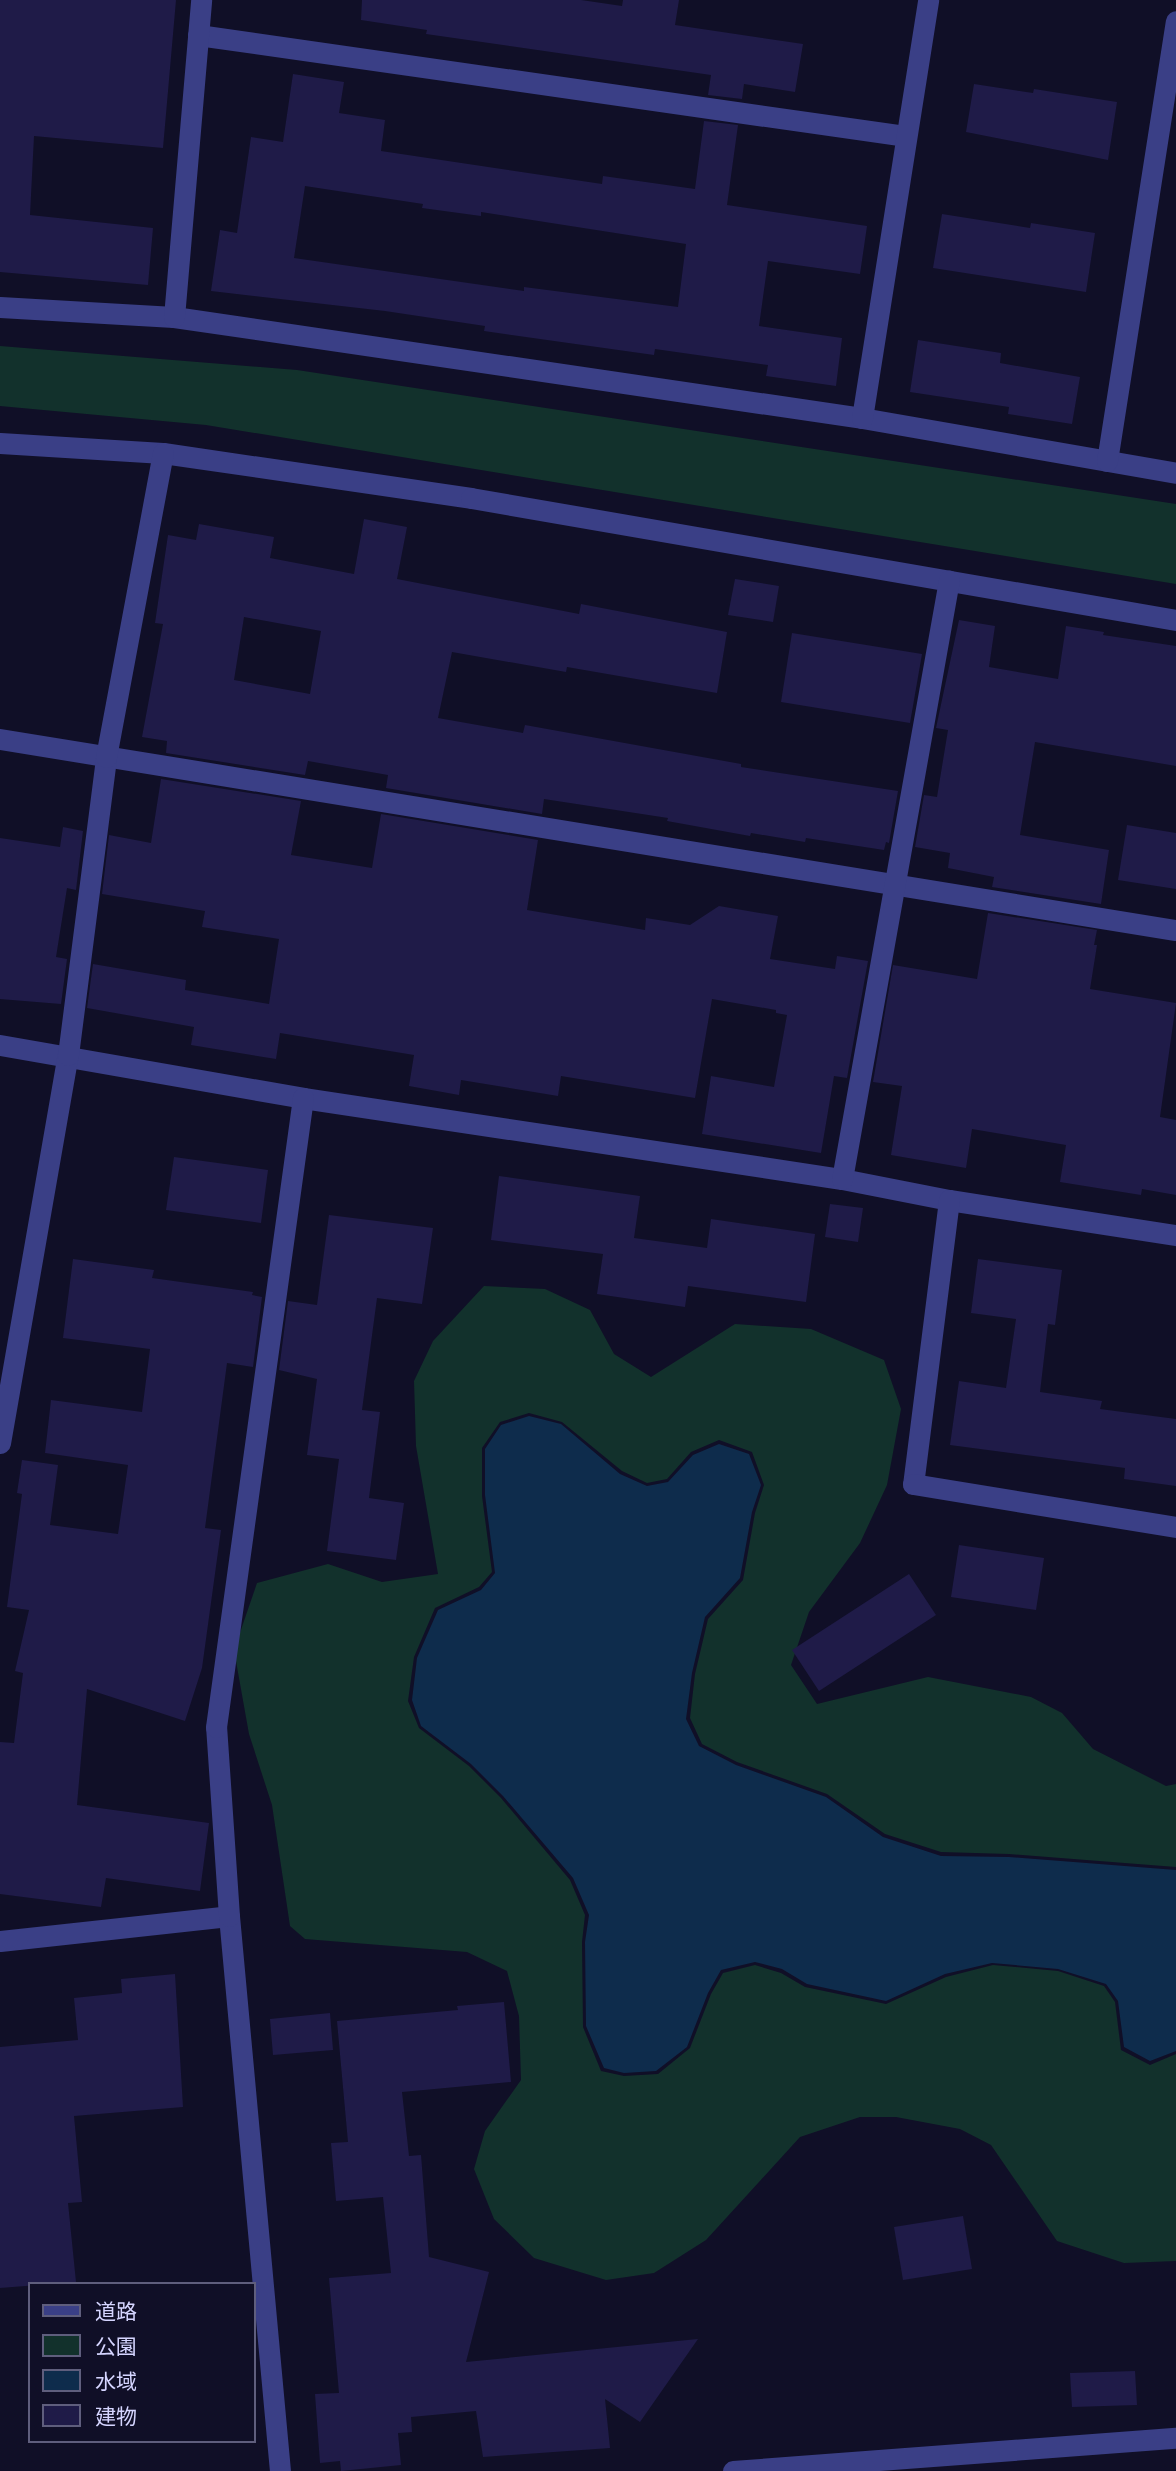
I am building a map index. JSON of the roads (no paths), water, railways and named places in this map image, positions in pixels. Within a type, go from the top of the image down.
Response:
[{"type":"street","points":[[174,317],[201,0]]},
{"type":"street","points":[[862,418],[928,0]]},
{"type":"street","points":[[1107,461],[1176,21]]},
{"type":"street","points":[[198,35],[905,136]]},
{"type":"street","points":[[0,307],[174,317],[862,418],[1176,473]]},
{"type":"street","points":[[0,443],[163,453],[471,498],[1176,620]]},
{"type":"street","points":[[0,1443],[68,1055],[106,757],[163,453]]},
{"type":"street","points":[[842,1179],[948,580]]},
{"type":"street","points":[[0,739],[1176,930]]},
{"type":"street","points":[[0,1045],[303,1098],[842,1179],[949,1200],[1176,1235]]},
{"type":"street","points":[[280,2471],[229,1916],[216,1727],[303,1098]]},
{"type":"street","points":[[949,1200],[913,1485],[1176,1527]]},
{"type":"street","points":[[0,1941],[229,1916]]},
{"type":"street","points":[[733,2471],[1176,2438]]},
{"type":"water","points":[[529,1416],[561,1424],[620,1474],[647,1486],[668,1482],[693,1455],[719,1444],[749,1454],[761,1485],[752,1512],[740,1578],[705,1617],[692,1673],[686,1719],[699,1746],[736,1765],[826,1797],[883,1837],[941,1856],[1009,1857],[1176,1870],[1176,2051],[1150,2061],[1124,2047],[1118,2001],[1106,1984],[1058,1969],[992,1963],[945,1974],[886,2001],[807,1984],[782,1969],[755,1962],[721,1970],[708,1993],[687,2047],[656,2071],[624,2073],[604,2068],[586,2026],[585,1942],[589,1915],[573,1878],[503,1796],[471,1764],[421,1726],[412,1700],[417,1658],[438,1610],[481,1590],[495,1573],[485,1495],[485,1449],[501,1425]]}]
